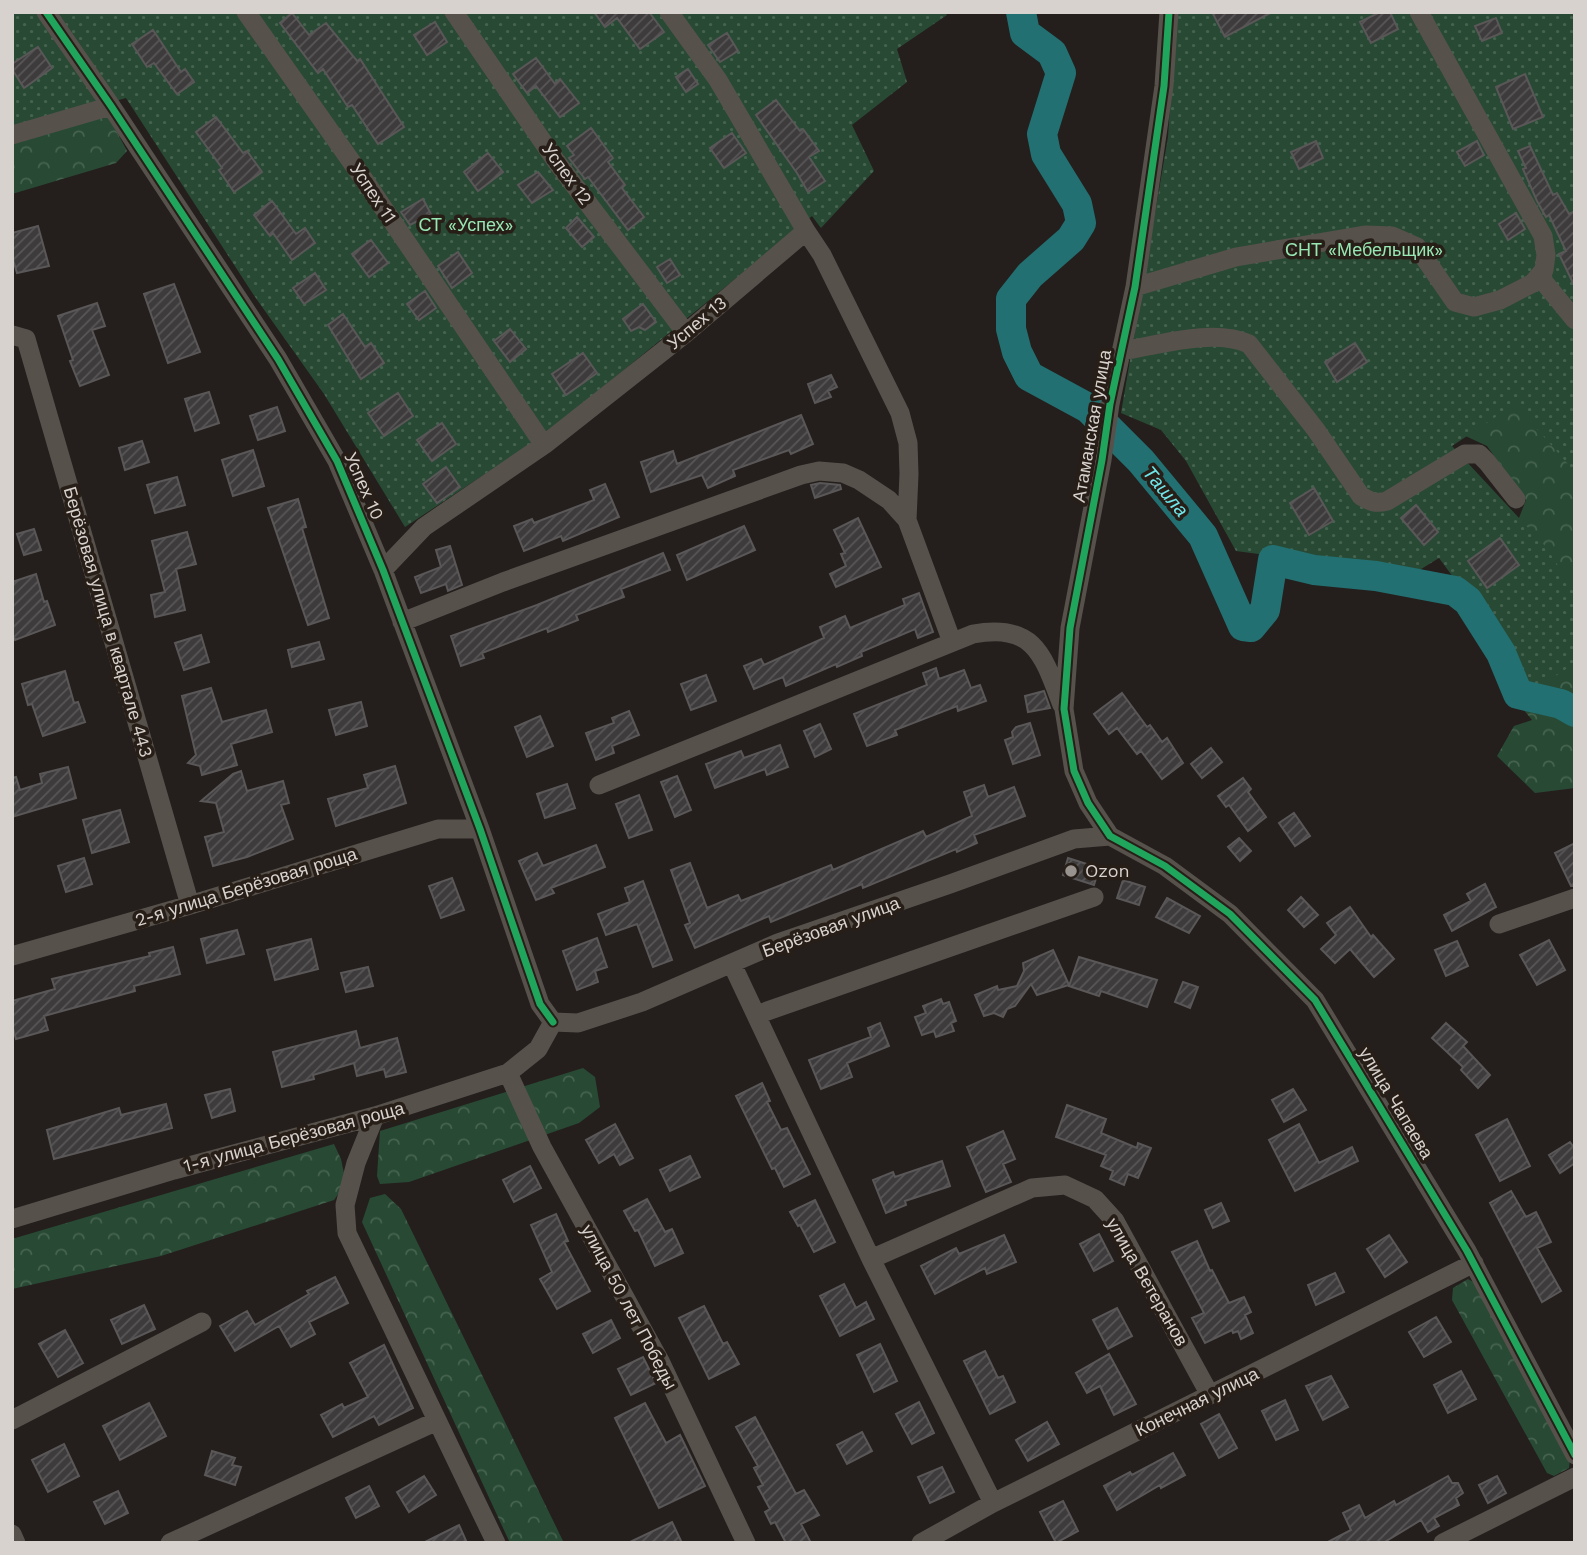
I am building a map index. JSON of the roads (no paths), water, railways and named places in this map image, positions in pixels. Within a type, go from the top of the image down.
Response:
[{"type":"street","name":"Успех 10","points":[[46,12],[278,359],[337,461],[383,570],[480,829],[540,1003],[553,1022]]},
{"type":"street","name":"Успех 11","points":[[246,12],[365,181],[544,445]]},
{"type":"street","name":"Успех 12","points":[[454,12],[556,161],[686,333]]},
{"type":"street","points":[[670,12],[718,80],[822,255],[900,413],[908,443],[907,520]]},
{"type":"street","name":"Атаманская улица","points":[[1110,836],[1088,803],[1074,771],[1064,709],[1070,628],[1110,404],[1135,287],[1163,98],[1169,12]]},
{"type":"street","points":[[1135,287],[1236,257],[1365,235],[1392,236],[1417,247],[1455,302],[1474,307],[1500,300],[1533,283],[1544,270],[1546,255],[1543,236],[1419,12]]},
{"type":"street","points":[[12,135],[111,106]]},
{"type":"street","name":"Успех 13","points":[[383,570],[424,527],[544,445],[686,333],[806,231]]},
{"type":"street","points":[[1539,276],[1575,320]]},
{"type":"street","name":"Берёзовая улица в квартале 443","points":[[19,337],[190,905]]},
{"type":"street","points":[[1121,351],[1207,337],[1235,338],[1249,344],[1316,430],[1361,496],[1377,503],[1387,501],[1465,454],[1479,454],[1516,499]]},
{"type":"street","points":[[402,622],[503,582],[801,475],[819,471],[843,473],[859,480],[889,500],[907,520],[952,642]]},
{"type":"street","points":[[599,785],[952,642],[995,630],[1017,634],[1037,648],[1064,709]]},
{"type":"street","name":"2-я улица Берёзовая роща","points":[[12,956],[438,829],[480,829]]},
{"type":"street","name":"Берёзовая улица","points":[[553,1022],[578,1023],[642,1002],[778,943],[1074,839],[1110,836]]},
{"type":"street","name":"улица Чапаева","points":[[1110,836],[1165,866],[1230,914],[1315,1000],[1474,1263],[1575,1455]]},
{"type":"street","points":[[756,1015],[1094,897]]},
{"type":"street","points":[[1499,924],[1575,898]]},
{"type":"street","points":[[732,964],[871,1259],[993,1503]]},
{"type":"street","name":"1-я улица Берёзовая роща","points":[[12,1219],[174,1170],[375,1116],[508,1073],[538,1049],[553,1022]]},
{"type":"street","name":"улица 50 лет Победы","points":[[508,1073],[541,1147],[660,1361],[746,1543]]},
{"type":"street","points":[[375,1116],[356,1163],[345,1205],[347,1233],[496,1543]]},
{"type":"street","name":"улица Ветеранов","points":[[871,1259],[1032,1188],[1065,1185],[1096,1199],[1115,1221],[1210,1395]]},
{"type":"street","name":"Конечная улица","points":[[921,1543],[993,1503],[1474,1263]]},
{"type":"street","points":[[12,1420],[202,1322]]},
{"type":"street","points":[[170,1543],[437,1421]]},
{"type":"street","points":[[1443,1543],[1575,1477]]},
{"type":"street","points":[[12,1534],[16,1543]]},
{"type":"waterway","name":"Ташла","points":[[1021,12],[1025,33],[1052,53],[1061,73],[1042,134],[1046,154],[1077,204],[1081,223],[1071,239],[1030,275],[1011,299],[1011,329],[1017,352],[1029,376],[1088,408],[1141,461],[1203,536],[1243,626],[1251,627],[1265,610],[1273,560],[1314,570],[1376,576],[1455,591],[1468,601],[1501,653],[1518,694],[1561,704],[1575,712]]},
{"type":"place","name":"Ozon","points":[[1071,871]]},
{"type":"park label","name":"СТ «Успех»","points":[[466,225]]},
{"type":"park label","name":"СНТ «Мебельщик»","points":[[1364,250]]}]
